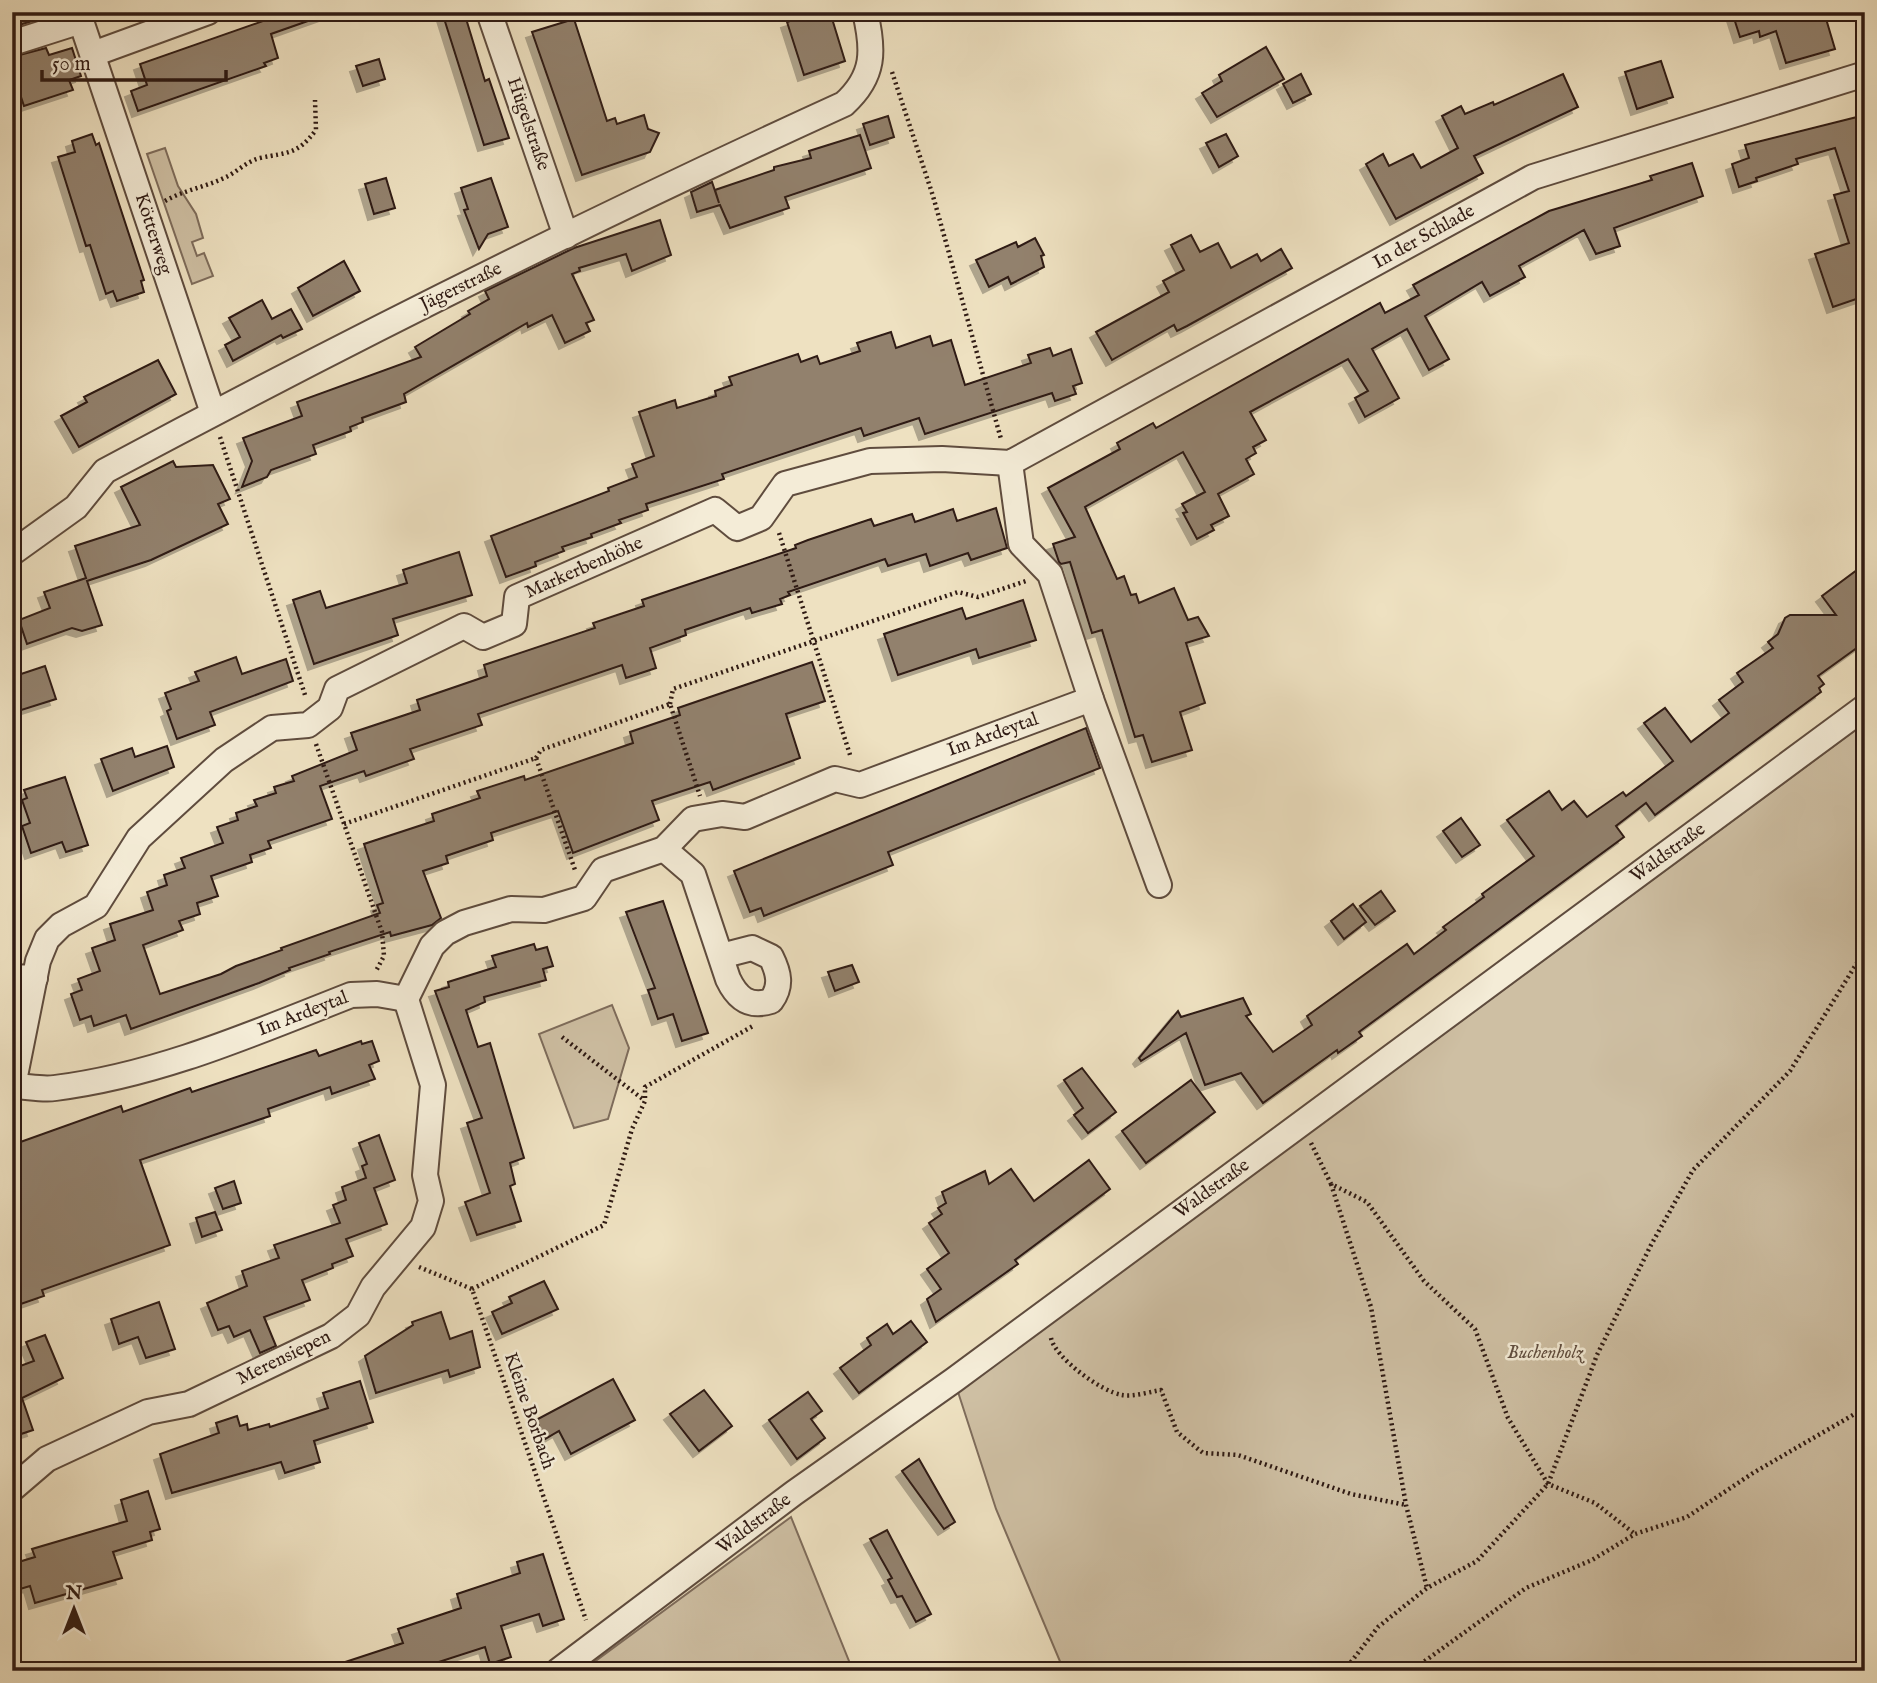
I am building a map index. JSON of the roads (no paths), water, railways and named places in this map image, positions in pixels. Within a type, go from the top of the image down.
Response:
[{"type":"street","points":[[93,54],[208,12]]},
{"type":"street","name":"Hügelstraße","points":[[489,12],[566,236]]},
{"type":"street","name":"Jägerstraße","points":[[12,553],[76,506],[105,471],[446,293],[683,178],[845,104],[860,90],[868,71],[871,41],[865,12]]},
{"type":"street","name":"Kötterweg","points":[[12,43],[80,16],[213,414]]},
{"type":"street","name":"In der Schlade","points":[[1010,463],[1533,177],[1865,74]]},
{"type":"street","name":"Markerbenhöhe","points":[[13,1086],[23,977],[38,961],[47,939],[61,926],[96,906],[144,833],[224,760],[272,728],[309,725],[330,708],[337,689],[464,626],[483,637],[514,624],[517,597],[715,510],[737,528],[761,518],[769,502],[785,484],[870,461],[942,459],[1010,463]]},
{"type":"street","points":[[1010,463],[1021,544],[1050,574],[1091,699],[1159,885]]},
{"type":"street","name":"Im Ardeytal","points":[[664,849],[686,824],[706,814],[744,817],[835,779],[860,785],[1091,699]]},
{"type":"street","name":"Waldstraße","points":[[558,1671],[794,1493],[1046,1312],[1865,707]]},
{"type":"street","points":[[406,999],[432,946],[445,933],[464,923],[512,909],[544,910],[584,898],[603,870],[664,849],[692,874],[733,990],[745,1002],[760,1004],[771,1000],[776,993],[778,975],[771,957],[752,948],[721,956]]},
{"type":"street","name":"Im Ardeytal","points":[[13,1086],[53,1089],[194,1057],[351,995],[365,993],[406,999]]},
{"type":"street","name":"Merensiepen","points":[[12,1489],[47,1459],[148,1412],[189,1404],[331,1336],[358,1315],[373,1287],[424,1227],[431,1201],[425,1175],[433,1085],[406,999]]},
{"type":"park label","name":"Buchenholz","points":[[1545,1353]]}]
